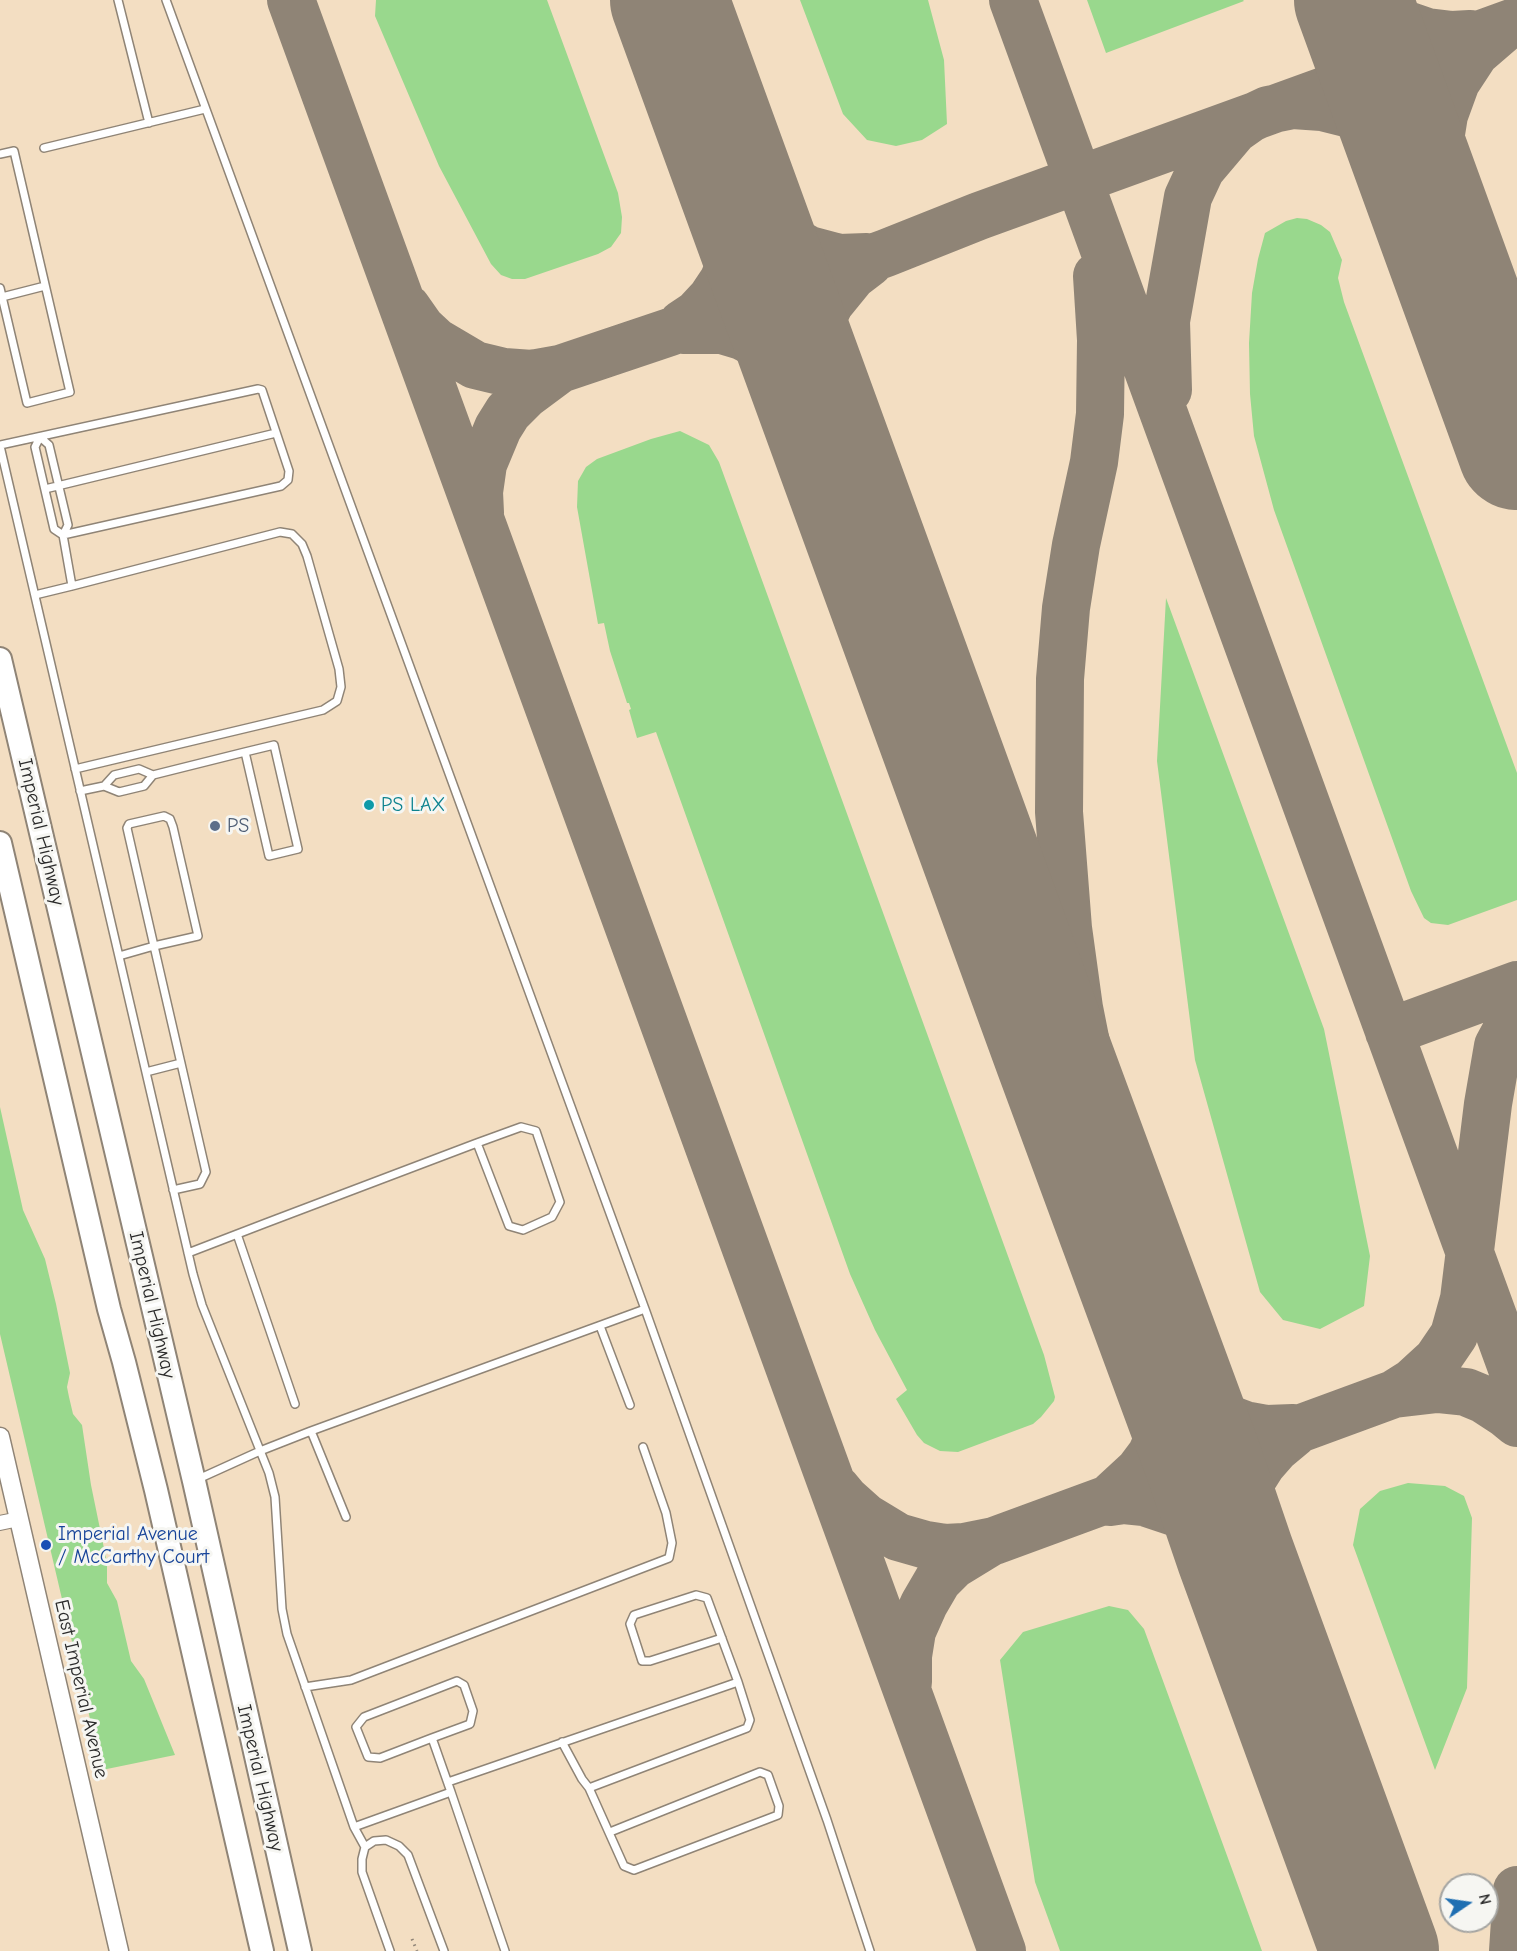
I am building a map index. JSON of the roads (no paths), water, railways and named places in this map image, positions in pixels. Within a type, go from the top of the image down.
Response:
[{"type":"main road","name":"Imperial Highway","points":[[0,659],[194,1481],[300,1951]]},
{"type":"main road","name":"Imperial Highway","points":[[0,843],[109,1309],[156,1490],[262,1951]]},
{"type":"main road","points":[[156,1490],[194,1481]]},
{"type":"street","name":"East Imperial Avenue","points":[[0,1437],[119,1951]]},
{"type":"street","points":[[0,1523],[19,1519]]},
{"type":"lane","points":[[118,0],[149,123]]},
{"type":"lane","points":[[165,0],[645,1309],[827,1820],[870,1951]]},
{"type":"lane","points":[[44,148],[206,109]]},
{"type":"lane","points":[[0,154],[15,151],[70,392],[27,403],[0,288]]},
{"type":"lane","points":[[2,297],[45,286]]},
{"type":"lane","points":[[40,436],[35,447],[54,529],[63,535],[281,486],[288,480],[289,471],[262,390],[258,388],[40,436],[0,446],[188,1252],[202,1305],[260,1451],[275,1497],[284,1622],[354,1827],[365,1847]]},
{"type":"lane","points":[[45,489],[276,433]]},
{"type":"lane","points":[[40,436],[49,445],[68,525],[63,535],[72,586]]},
{"type":"lane","points":[[35,595],[280,532],[292,534],[302,544],[307,556],[339,669],[341,687],[337,701],[323,710],[75,769]]},
{"type":"lane","points":[[80,791],[104,786],[119,792],[144,786],[153,775],[245,752],[274,746],[298,849],[269,856],[245,752]]},
{"type":"lane","points":[[104,786],[114,775],[140,769],[153,775]]},
{"type":"lane","points":[[118,956],[154,946],[198,936],[173,827],[170,819],[164,816],[129,824],[127,828],[154,946],[206,1172],[200,1184],[173,1190]]},
{"type":"lane","points":[[146,1072],[181,1063]]},
{"type":"lane","points":[[188,1252],[477,1143],[521,1127],[536,1131],[560,1202],[552,1217],[523,1230],[508,1226],[477,1143]]},
{"type":"lane","points":[[237,1234],[295,1404]]},
{"type":"lane","points":[[194,1481],[311,1431],[645,1309]]},
{"type":"lane","points":[[600,1326],[630,1406]]},
{"type":"lane","points":[[311,1431],[346,1517]]},
{"type":"lane","points":[[305,1687],[351,1680],[669,1558],[672,1543],[666,1513],[643,1447]]},
{"type":"lane","points":[[589,1788],[747,1728],[750,1720],[738,1682],[722,1638],[707,1598],[696,1595],[634,1615],[630,1624],[642,1661],[650,1661],[722,1638]]},
{"type":"lane","points":[[457,1681],[464,1685],[473,1711],[470,1724],[432,1738],[380,1758],[368,1757],[356,1727],[364,1717],[457,1681]]},
{"type":"lane","points":[[448,1782],[738,1682]]},
{"type":"lane","points":[[432,1738],[505,1951]]},
{"type":"lane","points":[[562,1742],[589,1788],[624,1866],[634,1870],[778,1815],[779,1806],[768,1775],[760,1772],[610,1832]]},
{"type":"lane","points":[[354,1827],[451,1791]]},
{"type":"lane","points":[[390,1951],[362,1872],[365,1847],[374,1840],[386,1840],[399,1846],[408,1855],[444,1951]]},
{"type":"place","name":"PS LAX","points":[[369,805]]},
{"type":"place","name":"PS","points":[[215,826]]},
{"type":"place","name":"Imperial Avenue / McCarthy Court","points":[[46,1545]]}]
